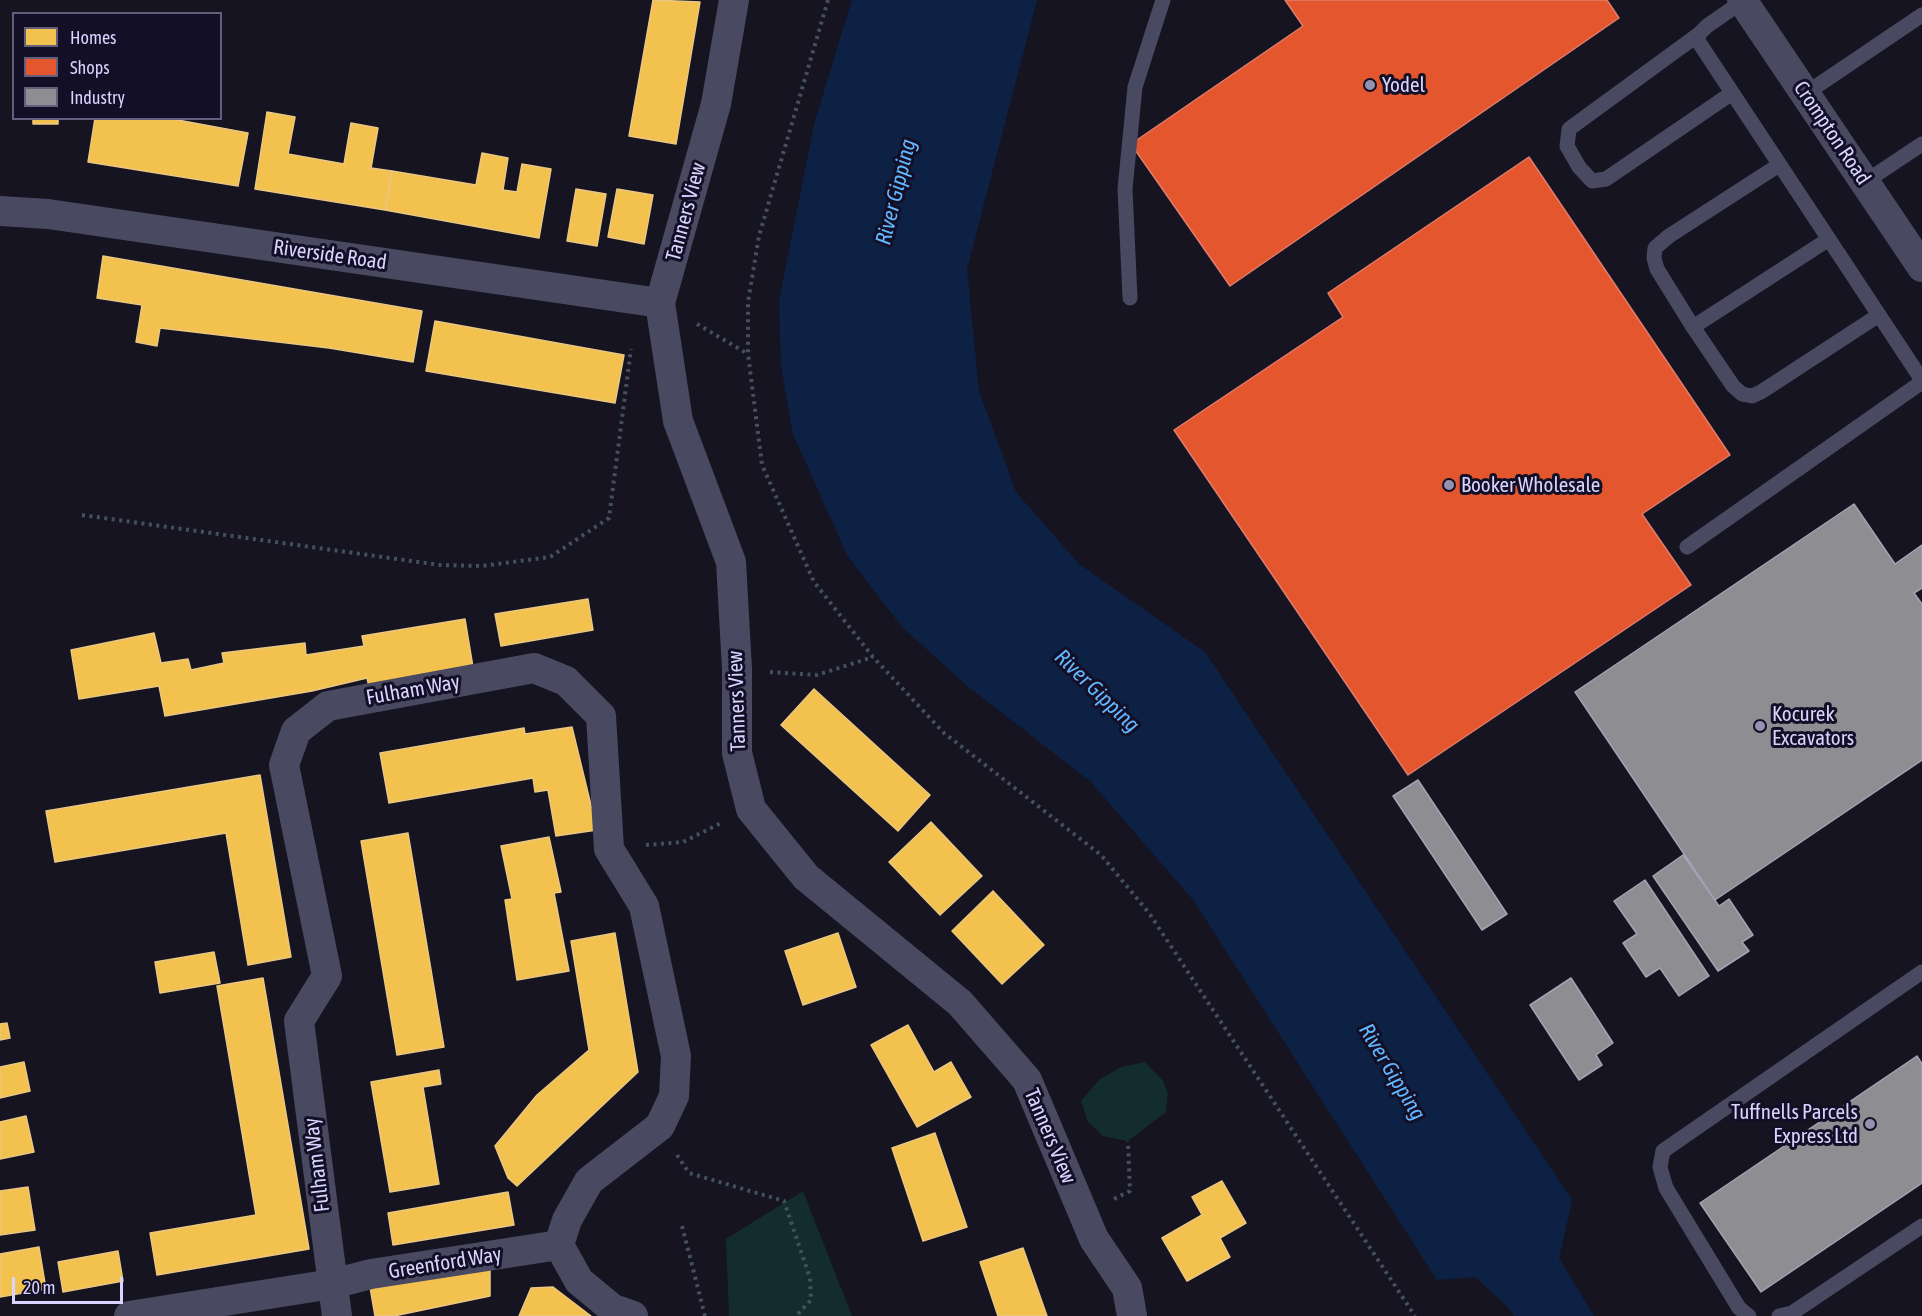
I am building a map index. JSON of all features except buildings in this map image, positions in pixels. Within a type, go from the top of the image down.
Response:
[{"type":"street","name":"Tanners View","points":[[734,0],[716,104],[649,301],[678,421],[730,562],[737,669],[737,753],[751,809],[806,877],[960,1003],[1027,1080],[1094,1239],[1127,1288],[1132,1316]]},
{"type":"street","name":"Crompton Road","points":[[1742,0],[1922,267]]},
{"type":"street","name":"Riverside Road","points":[[0,211],[48,214],[649,301]]},
{"type":"street","name":"Fulham Way","points":[[337,1316],[299,1021],[327,976],[284,765],[296,731],[328,706],[534,668],[566,681],[601,716],[609,849],[644,906],[676,1056],[674,1096],[660,1126],[589,1181],[567,1220],[559,1245]]},
{"type":"street","name":"Greenford Way","points":[[332,1284],[371,1274],[559,1245]]},
{"type":"street","points":[[559,1245],[579,1281],[613,1309],[633,1316]]},
{"type":"street","points":[[129,1316],[332,1284]]},
{"type":"lane","points":[[1130,298],[1125,189],[1135,87],[1163,0]]},
{"type":"lane","points":[[1732,93],[1606,179],[1592,181],[1579,167],[1567,146],[1569,129],[1742,0]]},
{"type":"lane","points":[[1805,94],[1922,15]]},
{"type":"lane","points":[[1687,547],[1922,381],[1698,42],[1699,34]]},
{"type":"lane","points":[[1865,182],[1922,144]]},
{"type":"lane","points":[[1779,165],[1668,236],[1655,248],[1654,258],[1657,269],[1693,327],[1733,386],[1742,394],[1752,396],[1879,315]]},
{"type":"lane","points":[[1693,327],[1829,239]]},
{"type":"lane","points":[[1749,1316],[1739,1308],[1666,1188],[1660,1167],[1663,1151],[1922,972]]},
{"type":"lane","points":[[1779,1316],[1792,1313],[1922,1226]]},
{"type":"path","points":[[828,0],[759,236],[748,302],[748,354],[762,465],[814,582],[873,657],[944,733],[1101,855],[1149,913],[1415,1316]]},
{"type":"path","points":[[82,515],[440,565],[482,566],[550,557],[609,518],[649,301],[748,354]]},
{"type":"path","points":[[737,669],[817,675],[873,657]]},
{"type":"path","points":[[609,849],[684,842],[751,809]]},
{"type":"path","points":[[660,1126],[689,1173],[784,1202],[810,1278],[811,1300],[796,1316]]},
{"type":"path","points":[[1083,1213],[1130,1191],[1128,1141]]},
{"type":"path","points":[[682,1226],[705,1316]]},
{"type":"green space","points":[[1145,1062],[1163,1081],[1168,1093],[1166,1112],[1128,1141],[1103,1136],[1088,1122],[1081,1101],[1099,1080],[1121,1067]]},
{"type":"green space","points":[[803,1191],[852,1316],[729,1316],[726,1239]]},
{"type":"water","name":"River Gipping","points":[[852,0],[1037,0],[967,269],[979,391],[1016,492],[1079,564],[1205,652],[1572,1200],[1559,1258],[1594,1316],[1514,1316],[1507,1306],[1475,1277],[1437,1280],[1194,901],[1091,782],[965,684],[902,627],[847,555],[793,434],[781,367],[779,300],[814,124]]},
{"type":"place","name":"Yodel","points":[[1370,85]]},
{"type":"place","name":"Booker Wholesale","points":[[1449,485]]},
{"type":"place","name":"Kocurek Excavators","points":[[1760,726]]},
{"type":"place","name":"Tuffnells Parcels Express Ltd","points":[[1870,1124]]}]
